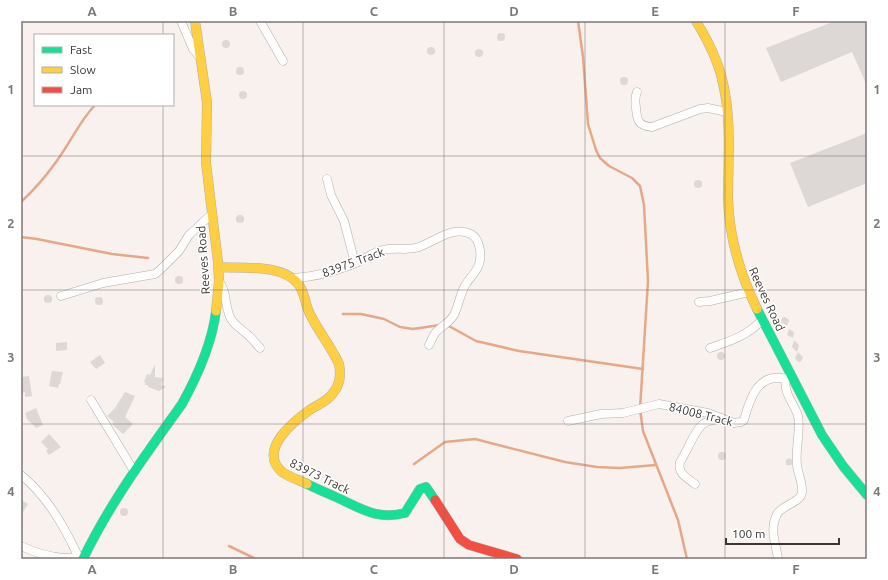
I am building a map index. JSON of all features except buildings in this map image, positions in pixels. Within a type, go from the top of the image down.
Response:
[{"type":"street","points":[[181,21],[193,49],[200,57]]},
{"type":"street","name":"Reeves Road","points":[[82,558],[96,532],[134,471],[182,404],[198,375],[215,320],[218,266],[206,159],[207,102],[195,21]]},
{"type":"street","points":[[260,21],[283,61]]},
{"type":"street","name":"Reeves Road","points":[[696,21],[717,64],[722,81],[727,112],[728,208],[737,260],[749,292],[789,376],[828,445],[867,495]]},
{"type":"street","points":[[637,92],[635,97],[636,117],[644,126],[652,127],[700,109],[708,108],[727,112]]},
{"type":"street","points":[[327,179],[331,195],[344,221],[355,263]]},
{"type":"street","points":[[61,296],[103,283],[155,274],[179,251],[189,234],[212,214]]},
{"type":"street","name":"83975 Track","points":[[294,278],[317,275],[355,263],[381,250],[419,247],[436,238],[455,233],[471,234],[475,238],[480,252],[479,267],[466,285],[453,317],[434,334],[428,345]]},
{"type":"street","points":[[218,266],[231,268],[263,268],[281,272],[294,278]]},
{"type":"street","name":"83973 Track","points":[[294,278],[302,291],[310,316],[336,357],[340,371],[340,379],[334,394],[325,402],[311,409],[281,436],[274,447],[272,454],[275,464],[280,470],[292,478],[343,500],[363,511],[383,516],[404,513],[420,488],[426,487],[460,539],[469,545],[517,559]]},
{"type":"street","points":[[218,280],[223,288],[230,318],[260,348]]},
{"type":"street","points":[[699,302],[749,292]]},
{"type":"street","points":[[710,348],[747,333],[754,329],[762,320]]},
{"type":"street","points":[[778,559],[773,539],[775,522],[778,513],[781,509],[800,498],[802,492],[796,462],[798,418],[786,390],[789,376]]},
{"type":"street","name":"84008 Track","points":[[568,421],[601,414],[623,413],[660,404],[708,413],[734,423],[744,420],[755,389],[760,384],[771,378],[789,376]]},
{"type":"street","points":[[90,400],[134,471]]},
{"type":"street","points":[[695,484],[681,472],[679,466],[680,462],[699,428],[704,423],[721,418]]},
{"type":"street","points":[[21,475],[37,490],[50,506],[82,558]]},
{"type":"street","points":[[21,546],[64,558],[82,558]]},
{"type":"waterway","points":[[578,21],[583,57],[588,124],[596,150],[600,158],[609,166],[632,178],[640,186],[644,205],[648,281],[640,409],[643,431],[678,520],[687,559]]},
{"type":"waterway","points":[[21,202],[44,178],[61,155],[84,118],[94,106]]},
{"type":"waterway","points":[[21,237],[112,254],[148,258]]},
{"type":"waterway","points":[[343,314],[361,314],[384,319],[400,327],[413,329],[440,325]]},
{"type":"waterway","points":[[447,325],[476,341],[519,351],[643,369]]},
{"type":"waterway","points":[[414,464],[445,442],[475,439],[565,462],[597,467],[620,468],[656,465]]},
{"type":"waterway","points":[[229,546],[256,559]]},
{"type":"traffic: fast","points":[[757,309],[822,435],[843,466],[867,495]]},
{"type":"traffic: fast","points":[[83,559],[117,499],[188,393],[199,371],[208,347],[216,311]]},
{"type":"traffic: fast","points":[[307,484],[362,509],[378,514],[395,515],[405,513],[420,489],[426,487],[435,500]]},
{"type":"traffic: slow","points":[[195,21],[207,102],[206,163],[219,281],[216,311]]},
{"type":"traffic: slow","points":[[696,21],[708,42],[720,71],[725,94],[729,153],[728,198],[733,241],[745,282],[757,309]]},
{"type":"traffic: slow","points":[[218,267],[262,268],[283,273],[292,278],[301,288],[310,314],[339,364],[339,383],[331,396],[311,409],[288,428],[276,446],[274,455],[275,463],[282,472],[307,484]]},
{"type":"traffic: jam","points":[[435,500],[460,539],[469,545],[517,559]]}]
